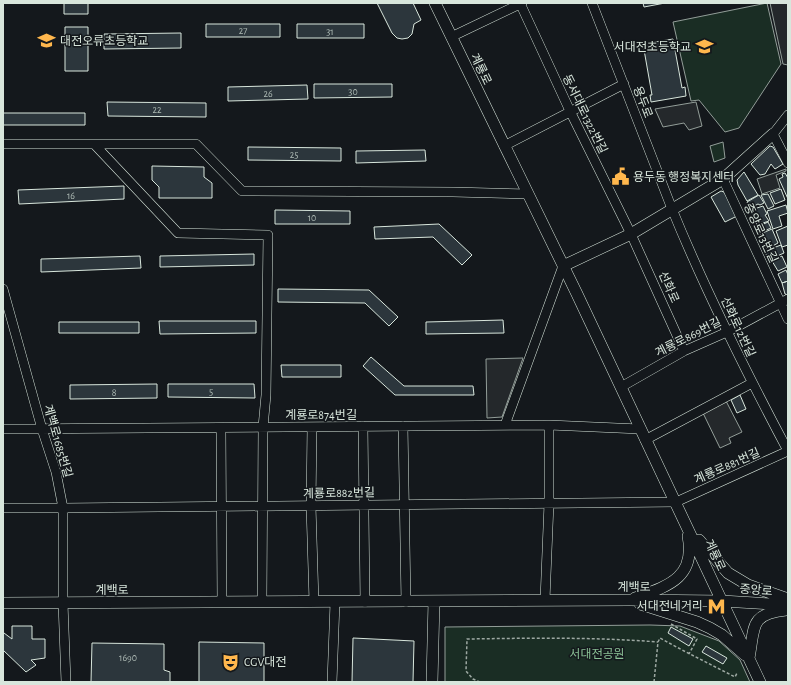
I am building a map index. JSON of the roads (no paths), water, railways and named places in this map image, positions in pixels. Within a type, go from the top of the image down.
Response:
[{"type":"main road","name":"계룡로","points":[[435,3],[676,502],[760,682]]},
{"type":"main road","points":[[563,266],[631,234],[723,179],[773,134]]},
{"type":"main road","points":[[686,524],[728,573],[748,585],[788,599]]},
{"type":"main road","points":[[629,600],[657,590],[679,578],[685,570],[690,551],[686,524]]},
{"type":"main road","name":"계백로","points":[[3,604],[545,600],[722,601]]},
{"type":"main road","points":[[629,600],[697,622],[710,628],[722,635],[749,658]]},
{"type":"main road","points":[[432,682],[434,601]]},
{"type":"main road","name":"중앙로","points":[[722,601],[788,606]]},
{"type":"main road","points":[[749,658],[755,625],[760,618],[768,613],[788,610]]},
{"type":"street","points":[[452,37],[521,3]]},
{"type":"street","name":"동서대로1322번길","points":[[521,3],[570,111],[631,234]]},
{"type":"street","name":"용두로","points":[[592,3],[673,209]]},
{"type":"street","points":[[504,146],[624,84]]},
{"type":"street","points":[[788,115],[773,134],[788,163]]},
{"type":"street","points":[[3,144],[196,144],[242,191],[453,192],[528,194]]},
{"type":"street","points":[[94,144],[178,233],[268,235],[266,395],[263,427],[262,602]]},
{"type":"street","name":"중앙로13번길","points":[[723,179],[784,301],[788,320]]},
{"type":"street","name":"선화로12번길","points":[[673,209],[727,332],[788,451]]},
{"type":"street","name":"선화로","points":[[631,234],[684,350]]},
{"type":"street","points":[[505,425],[563,266]]},
{"type":"street","name":"계백로1685번길","points":[[3,289],[42,429],[56,472],[63,508],[63,603],[66,682]]},
{"type":"street","name":"계룡로869번길","points":[[620,387],[684,350],[727,332],[784,301]]},
{"type":"street","points":[[645,440],[752,383]]},
{"type":"street","name":"계룡로874번길","points":[[3,429],[505,425],[549,425],[640,429]]},
{"type":"street","points":[[545,600],[549,503],[549,425]]},
{"type":"street","points":[[363,426],[365,602]]},
{"type":"street","points":[[403,426],[403,504],[406,602]]},
{"type":"street","points":[[312,427],[311,506],[314,602]]},
{"type":"street","points":[[221,428],[222,602]]},
{"type":"street","name":"계룡로881번길","points":[[676,502],[788,451]]},
{"type":"street","name":"계룡로882번길","points":[[3,508],[676,502]]},
{"type":"street","points":[[332,682],[335,602]]},
{"type":"place","name":"대전오류초등학교","points":[[47,41]]},
{"type":"place","name":"서대전초등학교","points":[[704,47]]},
{"type":"place","name":"용두동 행정복지센터","points":[[620,177]]},
{"type":"place","name":"서대전네거리","points":[[716,606]]},
{"type":"place","name":"CGV대전","points":[[231,662]]},
{"type":"park label","name":"서대전공원","points":[[597,654]]}]
